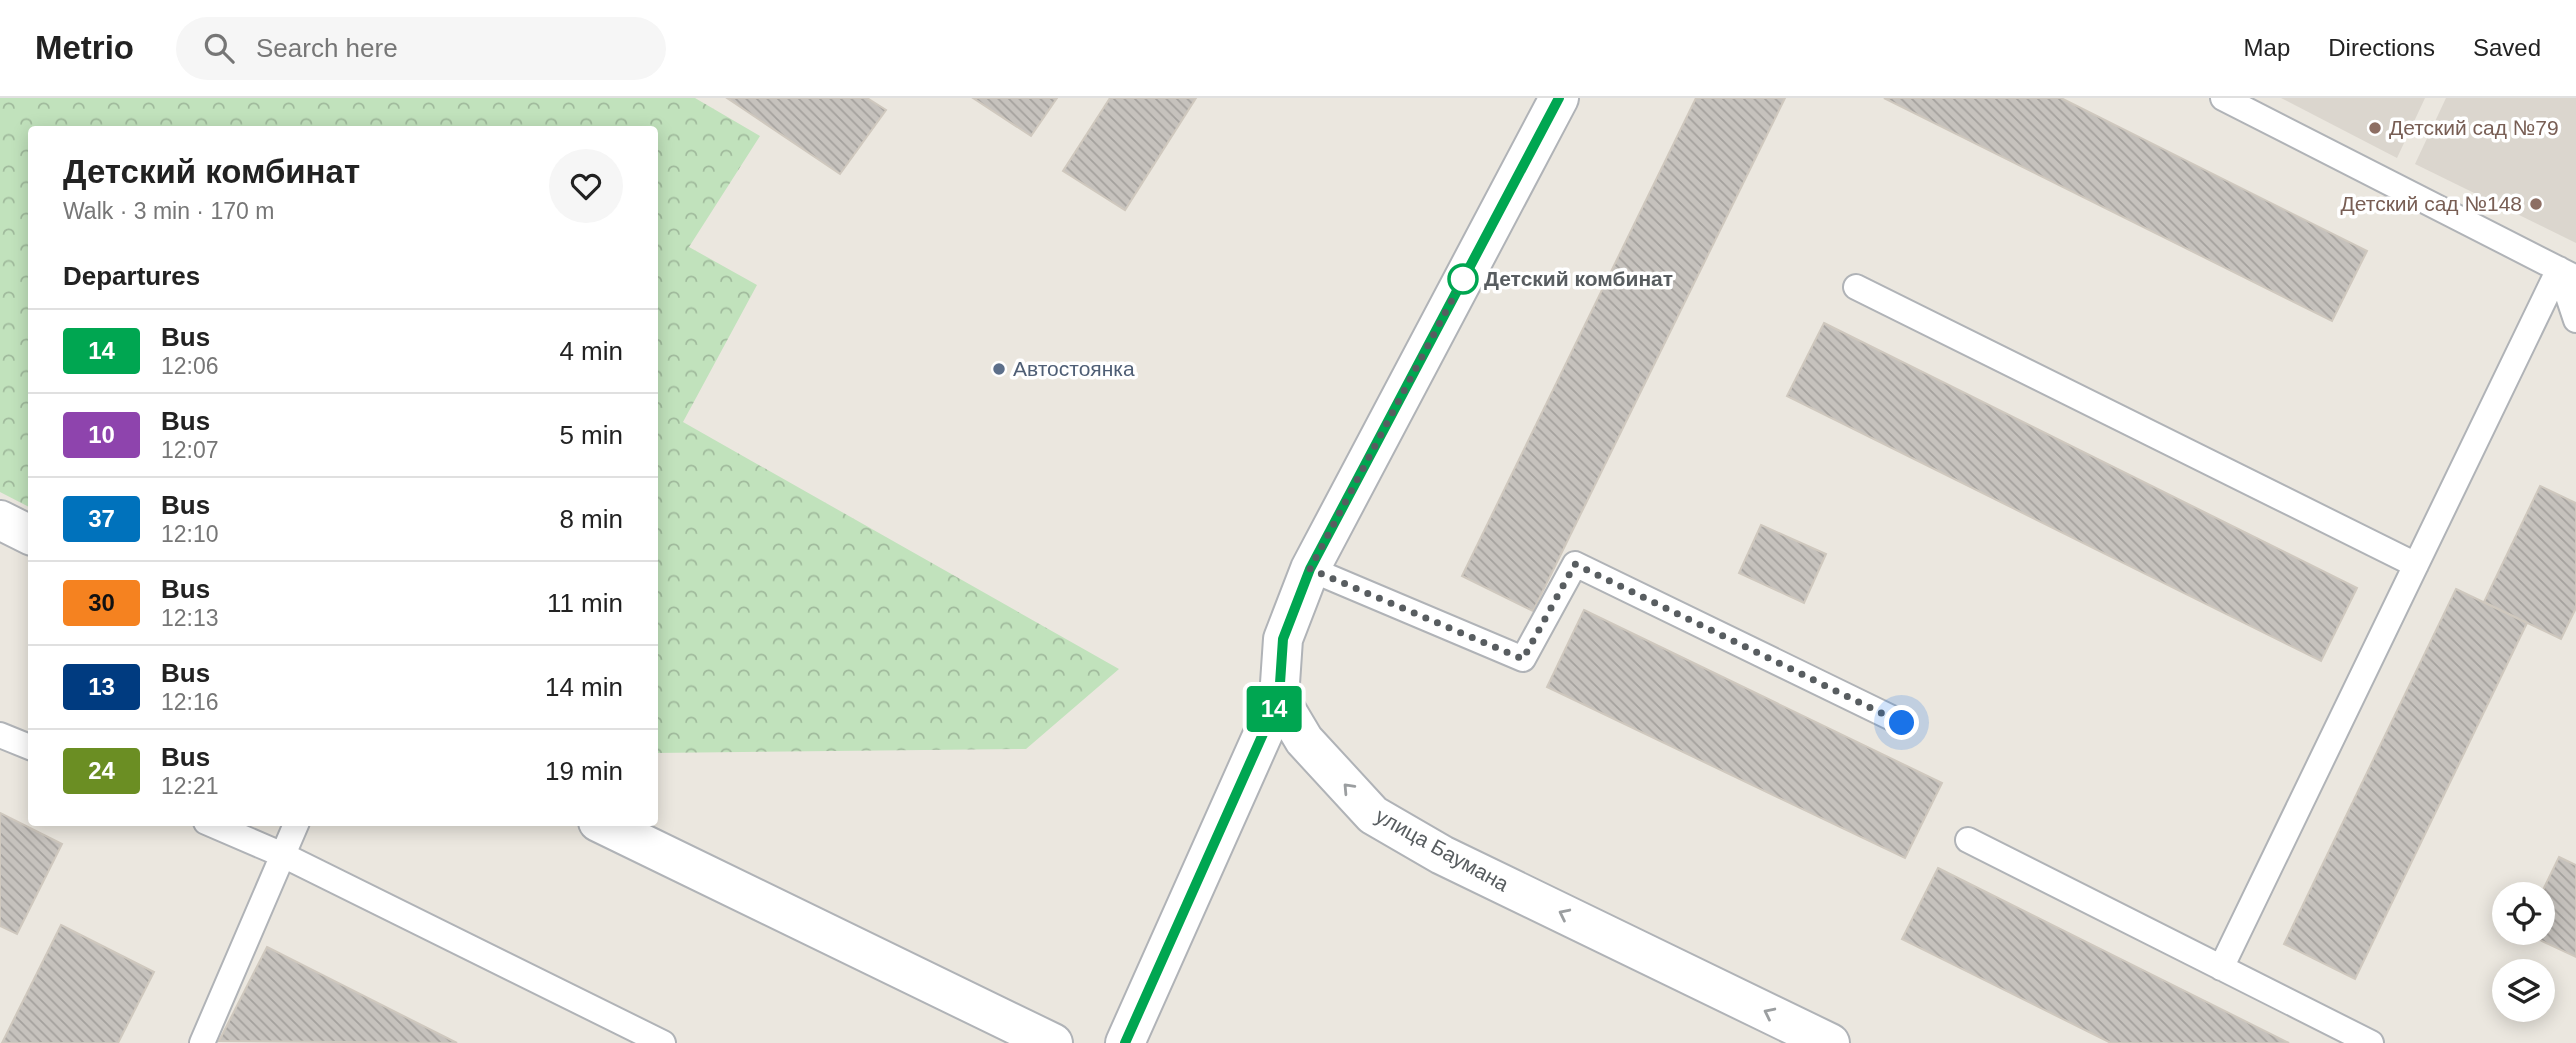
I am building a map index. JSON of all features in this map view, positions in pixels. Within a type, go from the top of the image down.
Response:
[{"type":"street","points":[[1125,1043],[1279,698],[1283,639],[1310,569],[1559,98]]},
{"type":"street","points":[[0,520],[28,534]]},
{"type":"street","name":"улица Баумана","points":[[1279,698],[1304,740],[1373,815],[1442,855],[1830,1043]]},
{"type":"street","points":[[606,826],[1053,1043]]},
{"type":"lane","points":[[2222,98],[2567,274]]},
{"type":"lane","points":[[2567,274],[2576,320]]},
{"type":"lane","points":[[2221,968],[2416,565],[2567,274]]},
{"type":"lane","points":[[1856,287],[2416,565]]},
{"type":"lane","points":[[1310,569],[1523,659],[1575,564],[1902,723]]},
{"type":"lane","points":[[0,735],[28,746]]},
{"type":"lane","points":[[215,826],[283,855],[663,1043]]},
{"type":"lane","points":[[202,1043],[295,826]]},
{"type":"lane","points":[[1968,840],[2371,1043]]},
{"type":"shaded area","name":"Детский сад №79","points":[[2281,98],[2425,98],[2397,158]]},
{"type":"shaded area","name":"Детский сад №148","points":[[2446,98],[2576,98],[2576,243],[2415,164]]},
{"type":"green space","points":[[0,98],[695,98],[760,136],[689,247],[757,285],[683,422],[1119,669],[1026,749],[658,753],[658,126],[28,126],[28,506],[0,492]]},
{"type":"building","points":[[727,98],[867,98],[886,110],[840,174]]},
{"type":"building","points":[[973,98],[1057,98],[1031,136]]},
{"type":"building","points":[[1110,98],[1196,98],[1125,210],[1063,171]]},
{"type":"building","points":[[1696,98],[1785,98],[1533,611],[1462,576]]},
{"type":"building","points":[[1884,98],[2061,98],[2367,251],[2332,321]]},
{"type":"building","points":[[1824,323],[2357,588],[2321,661],[1787,396]]},
{"type":"building","points":[[2540,486],[2576,503],[2576,608],[2561,639],[2484,602]]},
{"type":"building","points":[[1761,525],[1826,554],[1804,603],[1739,573]]},
{"type":"building","points":[[2456,589],[2527,623],[2355,979],[2284,944]]},
{"type":"building","points":[[1584,610],[1942,783],[1905,858],[1547,687]]},
{"type":"building","points":[[0,813],[62,844],[17,934],[0,926]]},
{"type":"building","points":[[2559,857],[2576,865],[2576,957],[2550,945],[2555,945],[2555,882],[2547,882]]},
{"type":"building","points":[[1938,868],[2289,1043],[2111,1043],[1902,939]]},
{"type":"building","points":[[61,925],[154,972],[118,1043],[2,1043]]},
{"type":"building","points":[[267,947],[457,1043],[219,1041]]},
{"type":"bus line","name":"14","points":[[1125,1043],[1279,698],[1283,639],[1310,569],[1559,98]]},
{"type":"place","name":"Детский сад №79","points":[[2375,128]]},
{"type":"place","name":"Детский сад №148","points":[[2536,204]]},
{"type":"place","name":"Детский комбинат","points":[[1463,279]]},
{"type":"place","name":"Автостоянка","points":[[999,369]]},
{"type":"route","points":[[1463,279],[1310,569],[1523,659],[1575,564],[1902,723]]}]
